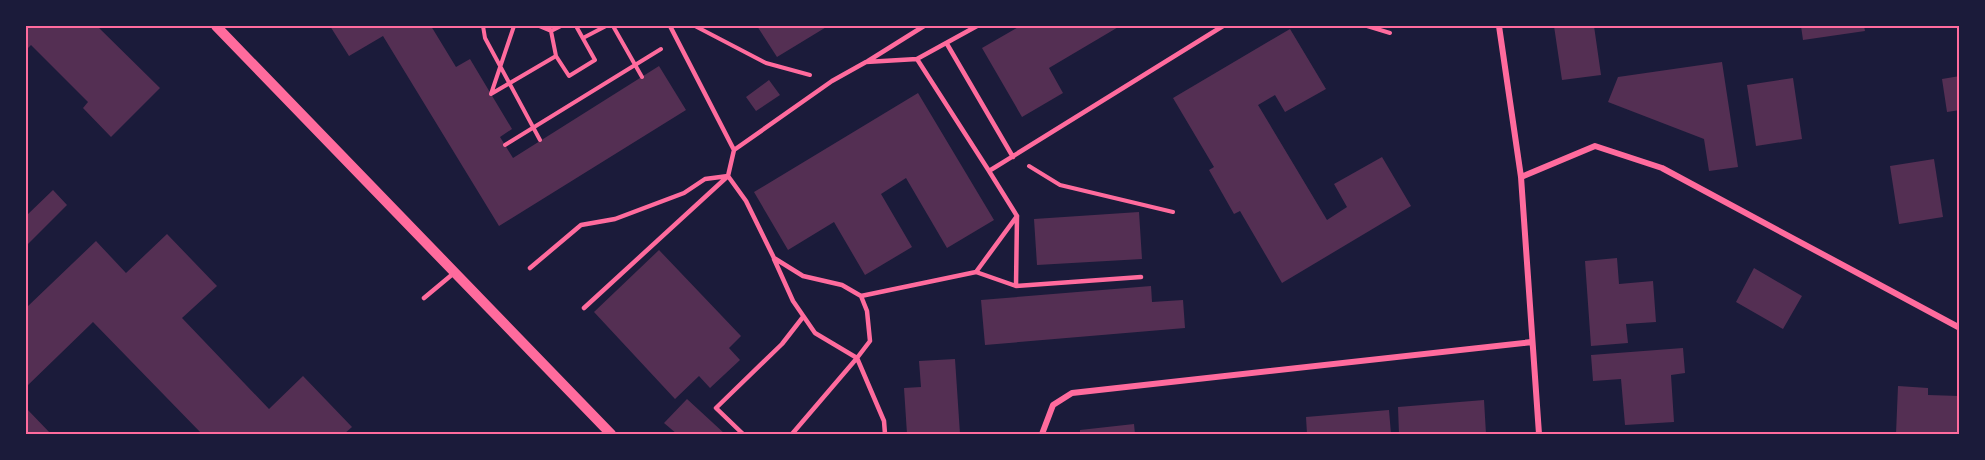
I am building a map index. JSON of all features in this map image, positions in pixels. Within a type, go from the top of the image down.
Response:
[{"type":"street","points":[[216,26],[610,435]]},
{"type":"street","points":[[1499,26],[1521,177],[1539,435]]},
{"type":"street","points":[[1521,177],[1596,146],[1662,168],[1959,328]]},
{"type":"street","points":[[1042,435],[1053,405],[1072,393],[1532,342]]},
{"type":"lane","points":[[584,308],[728,176],[734,150],[673,26]]},
{"type":"lane","points":[[734,150],[832,81],[924,26]]},
{"type":"lane","points":[[866,62],[917,59],[977,26]]},
{"type":"lane","points":[[989,171],[1223,26]]},
{"type":"lane","points":[[946,44],[1013,157]]},
{"type":"lane","points":[[917,59],[1017,216],[1016,286]]},
{"type":"lane","points":[[728,176],[746,201],[803,317],[815,333],[857,358],[884,421],[885,435]]},
{"type":"lane","points":[[530,268],[580,225],[615,219],[684,193],[705,179],[728,176]]},
{"type":"lane","points":[[976,272],[1017,216]]},
{"type":"lane","points":[[774,258],[803,276],[842,285],[861,296],[867,311],[870,341],[792,435]]},
{"type":"lane","points":[[861,296],[976,272],[1016,286],[1141,277]]},
{"type":"lane","points":[[424,298],[454,273]]},
{"type":"lane","points":[[743,435],[716,408],[782,344],[803,317]]},
{"type":"path","points":[[483,26],[485,38],[540,140]]},
{"type":"path","points":[[514,26],[491,94],[556,56]]},
{"type":"path","points":[[539,26],[551,31],[561,26]]},
{"type":"path","points":[[548,26],[556,56],[569,76],[595,60],[576,26]]},
{"type":"path","points":[[583,38],[606,26]]},
{"type":"path","points":[[612,26],[642,77]]},
{"type":"path","points":[[695,26],[766,63],[832,81]]},
{"type":"path","points":[[1367,26],[1390,33]]},
{"type":"path","points":[[505,145],[678,39]]},
{"type":"path","points":[[1013,157],[1060,185],[1173,212]]},
{"type":"building","points":[[26,26],[97,26],[160,88],[111,137],[83,108],[88,102],[31,45],[26,50]]},
{"type":"building","points":[[330,26],[431,26],[456,67],[470,59],[512,129],[500,137],[513,158],[659,66],[686,110],[499,226],[383,36],[349,56]]},
{"type":"building","points":[[757,26],[828,26],[777,57]]},
{"type":"building","points":[[1020,26],[1120,26],[1049,68],[1063,93],[1022,117],[982,48]]},
{"type":"building","points":[[1554,26],[1594,26],[1601,75],[1562,80]]},
{"type":"building","points":[[1801,26],[1864,26],[1865,31],[1803,40]]},
{"type":"building","points":[[1290,29],[1326,89],[1285,112],[1275,95],[1258,105],[1327,220],[1347,207],[1334,184],[1382,157],[1411,206],[1282,283],[1240,211],[1234,214],[1209,170],[1214,167],[1173,98]]},
{"type":"building","points":[[1722,62],[1738,167],[1709,171],[1704,139],[1608,102],[1618,77]]},
{"type":"building","points":[[1960,76],[1960,110],[1947,112],[1942,79]]},
{"type":"building","points":[[1793,78],[1802,139],[1756,146],[1747,85]]},
{"type":"building","points":[[769,80],[780,95],[756,111],[746,97]]},
{"type":"building","points":[[918,93],[994,220],[947,248],[906,178],[881,194],[912,247],[865,275],[834,222],[788,250],[754,192]]},
{"type":"building","points":[[1934,159],[1943,217],[1899,224],[1890,166]]},
{"type":"building","points":[[53,190],[67,205],[26,246],[26,216]]},
{"type":"building","points":[[1139,212],[1142,259],[1037,265],[1034,219]]},
{"type":"building","points":[[167,234],[217,286],[182,318],[269,409],[303,376],[352,427],[344,434],[202,434],[93,322],[26,387],[26,308],[96,241],[126,273]]},
{"type":"building","points":[[659,250],[741,336],[729,348],[740,360],[710,388],[699,376],[675,399],[594,312]]},
{"type":"building","points":[[1617,258],[1619,284],[1653,281],[1656,322],[1626,324],[1628,343],[1591,346],[1585,261]]},
{"type":"building","points":[[1754,268],[1802,296],[1783,329],[1736,302]]},
{"type":"building","points":[[1151,286],[1152,302],[1183,300],[1185,328],[985,345],[981,300]]},
{"type":"building","points":[[1683,348],[1685,373],[1671,375],[1674,422],[1625,425],[1621,379],[1593,381],[1591,355]]},
{"type":"building","points":[[955,359],[960,434],[907,434],[904,388],[921,387],[919,361]]},
{"type":"building","points":[[1898,386],[1928,388],[1928,395],[1959,396],[1957,434],[1896,434]]},
{"type":"building","points":[[687,399],[725,434],[677,434],[664,423]]},
{"type":"building","points":[[1484,400],[1486,434],[1399,434],[1398,407]]},
{"type":"building","points":[[26,408],[51,434],[26,434]]},
{"type":"building","points":[[1389,410],[1391,434],[1307,434],[1306,417]]},
{"type":"building","points":[[1134,424],[1135,434],[1080,434],[1080,430]]}]
